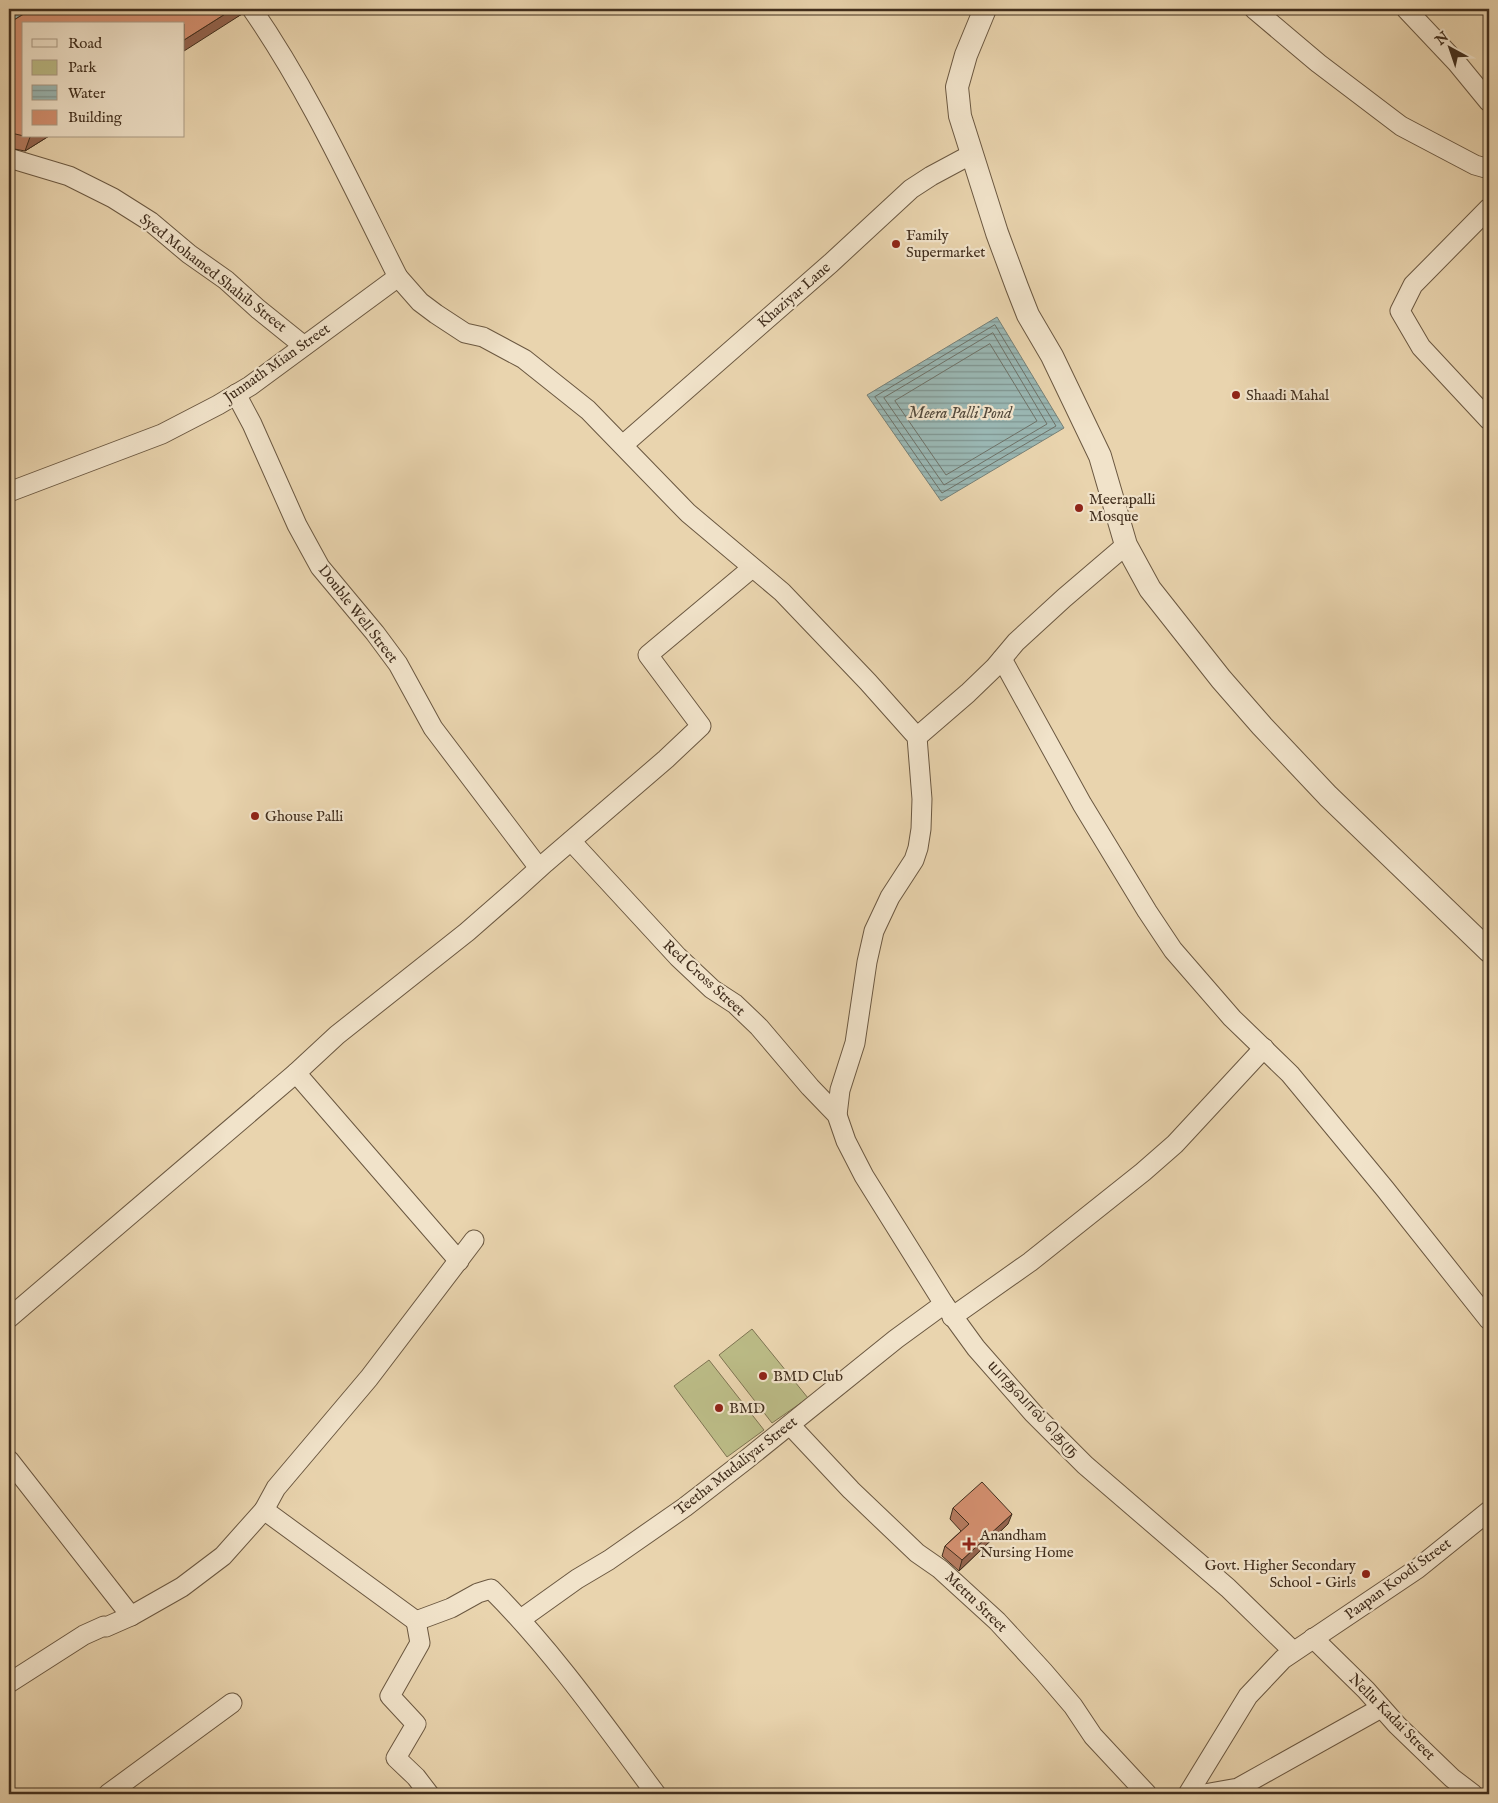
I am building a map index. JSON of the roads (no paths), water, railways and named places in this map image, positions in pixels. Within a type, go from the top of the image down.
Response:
[{"type":"street","points":[[252,9],[280,49],[312,106],[398,277],[420,302],[465,333],[483,337],[524,359],[588,410],[688,513],[782,592],[868,682],[916,737],[922,799],[918,848],[914,860],[890,897],[874,931],[867,962],[855,1043],[840,1090],[837,1115]]},
{"type":"street","points":[[985,9],[966,54],[957,87],[960,116],[997,233],[1028,315],[1052,356],[1100,456],[1126,545],[1150,589],[1221,679],[1262,726],[1328,796],[1489,951]]},
{"type":"street","points":[[1254,9],[1318,63],[1401,126],[1475,165],[1489,169]]},
{"type":"street","points":[[1406,9],[1457,63],[1489,102]]},
{"type":"street","name":"Khaziyar Lane","points":[[623,445],[831,263],[911,188],[972,154]]},
{"type":"street","name":"Syed Mohamed Shahib Street","points":[[9,158],[69,176],[113,198],[151,222],[189,254],[226,280],[304,346]]},
{"type":"street","points":[[1489,208],[1413,285],[1400,311],[1421,347],[1489,420]]},
{"type":"street","name":"Junnath Mian Street","points":[[9,492],[162,434],[236,394],[250,386],[398,277]]},
{"type":"street","name":"Double Well Street","points":[[236,394],[255,431],[297,525],[320,567],[392,656],[433,728],[538,868]]},
{"type":"street","points":[[916,737],[968,693],[1016,642],[1064,598],[1126,545]]},
{"type":"street","points":[[9,1318],[296,1073],[337,1035],[467,932],[538,868],[666,759],[701,726],[648,655],[752,568]]},
{"type":"street","points":[[1002,659],[1082,804],[1152,919],[1174,950],[1232,1018],[1290,1074],[1489,1320]]},
{"type":"street","name":"Red Cross Street","points":[[571,841],[678,957],[712,989],[735,1004],[759,1027],[810,1087],[837,1115]]},
{"type":"street","name":"Teetha Mudaliyar Street","points":[[521,1620],[577,1579],[609,1560],[685,1506],[790,1425],[896,1339],[1030,1262],[1143,1172],[1175,1144],[1264,1048]]},
{"type":"street","points":[[296,1073],[459,1261]]},
{"type":"street","name":"யாதவால் தெரு","points":[[837,1115],[846,1141],[864,1176],[948,1310],[976,1348],[1057,1439],[1113,1490],[1228,1588],[1304,1644]]},
{"type":"street","points":[[9,1682],[84,1635],[104,1626],[106,1628],[131,1616],[182,1587],[223,1556],[264,1510],[276,1488],[369,1378],[474,1240]]},
{"type":"street","name":"Mettu Street","points":[[790,1425],[851,1490],[917,1553],[940,1569],[997,1621],[1044,1671],[1073,1706],[1093,1736],[1147,1794]]},
{"type":"street","points":[[9,1460],[131,1616]]},
{"type":"street","points":[[264,1510],[416,1621],[420,1643],[390,1696],[416,1724],[396,1758],[416,1777],[429,1794]]},
{"type":"street","name":"Paapan Koodi Street","points":[[1188,1794],[1248,1696],[1283,1659],[1416,1569],[1489,1511]]},
{"type":"street","points":[[416,1621],[451,1608],[478,1592],[491,1590],[521,1620],[656,1794]]},
{"type":"street","name":"Nellu Kadai Street","points":[[1304,1644],[1382,1708],[1397,1725],[1473,1794]]},
{"type":"street","points":[[108,1794],[232,1704]]},
{"type":"street","points":[[1204,1794],[1238,1788],[1382,1708]]},
{"type":"water","points":[[9,9],[42,9],[9,25]]},
{"type":"water","name":"Meera Palli Pond","points":[[997,317],[1064,428],[941,501],[867,395]]},
{"type":"place","name":"Family Supermarket","points":[[896,244]]},
{"type":"place","name":"Shaadi Mahal","points":[[1236,395]]},
{"type":"place","name":"Meerapalli Mosque","points":[[1079,508]]},
{"type":"place","name":"Ghouse Palli","points":[[255,816]]},
{"type":"place","name":"BMD Club","points":[[763,1376]]},
{"type":"place","name":"BMD","points":[[719,1408]]},
{"type":"place","name":"Anandham Nursing Home","points":[[969,1544]]},
{"type":"place","name":"Govt. Higher Secondary School - Girls","points":[[1366,1574]]}]
